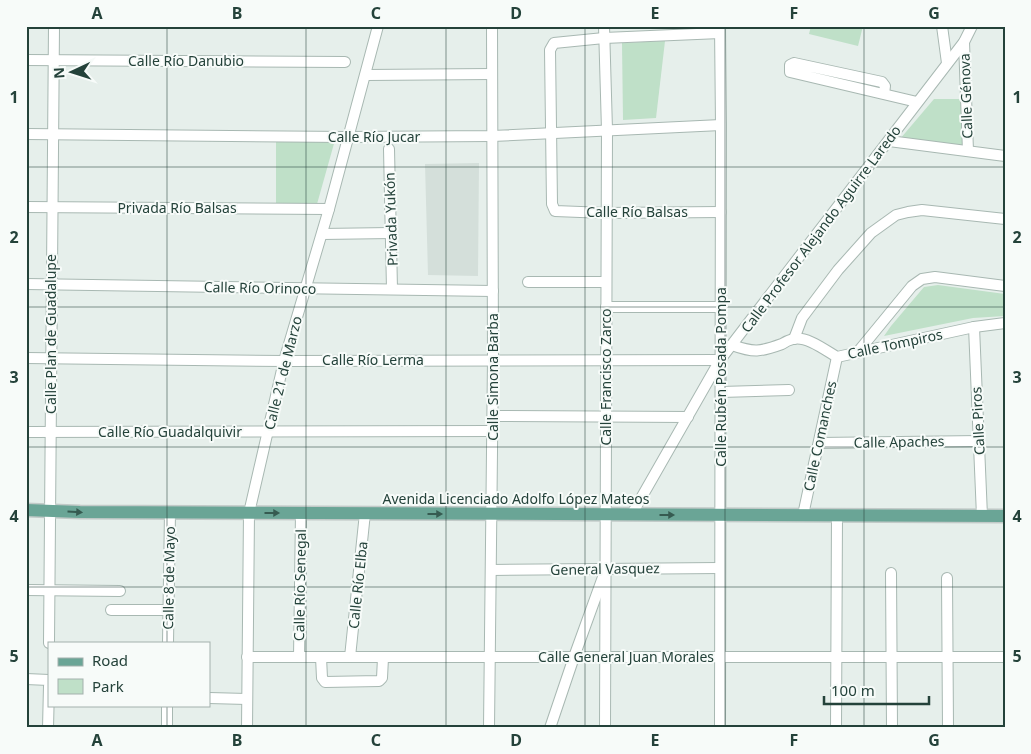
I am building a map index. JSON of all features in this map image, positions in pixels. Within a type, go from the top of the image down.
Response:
[{"type":"main road","name":"Avenida Licenciado Adolfo López Mateos","points":[[26,510],[80,512],[1005,516]]},
{"type":"street","name":"Calle Plan de Guadalupe","points":[[49,642],[54,26]]},
{"type":"street","name":"Calle 21 de Marzo","points":[[246,728],[249,513],[284,361],[322,234],[378,26]]},
{"type":"street","name":"Calle Simona Barba","points":[[489,728],[493,431],[492,26]]},
{"type":"street","name":"Calle Francisco Zarco","points":[[604,26],[606,130],[605,728]]},
{"type":"street","points":[[942,26],[947,63]]},
{"type":"street","name":"Calle Profesor Alejando Aguirre Laredo","points":[[632,514],[720,360],[964,42],[972,26]]},
{"type":"street","points":[[551,133],[550,50],[552,44],[558,41],[720,30]]},
{"type":"street","name":"Calle Rubén Posada Pompa","points":[[720,30],[720,728]]},
{"type":"street","name":"Calle Génova","points":[[964,42],[968,151]]},
{"type":"street","name":"Calle Río Danubio","points":[[26,60],[345,62]]},
{"type":"street","points":[[790,72],[836,77],[884,94],[917,102]]},
{"type":"street","points":[[366,75],[492,74]]},
{"type":"street","name":"Calle Río Jucar","points":[[26,134],[347,137],[492,136],[721,125]]},
{"type":"street","name":"Calle Río Balsas","points":[[551,133],[553,209],[557,211],[606,213],[721,212]]},
{"type":"street","points":[[889,141],[1005,156]]},
{"type":"street","name":"Privada Yukón","points":[[389,149],[392,289]]},
{"type":"street","name":"Privada Río Balsas","points":[[26,208],[329,209]]},
{"type":"street","points":[[732,345],[747,351],[757,351],[794,339],[802,318],[838,270],[871,233],[896,216],[922,210],[1005,219]]},
{"type":"street","points":[[322,234],[392,233]]},
{"type":"street","points":[[857,353],[912,286],[922,279],[936,276],[1005,286]]},
{"type":"street","points":[[528,282],[606,282]]},
{"type":"street","name":"Calle Río Orinoco","points":[[26,284],[493,291]]},
{"type":"street","points":[[606,308],[721,307]]},
{"type":"street","name":"Calle Tompiros","points":[[794,339],[807,341],[837,357],[974,327],[1005,323]]},
{"type":"street","name":"Calle Piros","points":[[974,327],[982,516]]},
{"type":"street","name":"Calle Comanches","points":[[803,515],[837,357]]},
{"type":"street","name":"Calle Río Lerma","points":[[26,358],[284,361],[493,359],[720,360]]},
{"type":"street","points":[[721,392],[789,390]]},
{"type":"street","points":[[493,416],[688,417]]},
{"type":"street","name":"Calle Río Guadalquivir","points":[[26,432],[493,431]]},
{"type":"street","name":"Calle Apaches","points":[[819,443],[980,441]]},
{"type":"street","name":"Calle 8 de Mayo","points":[[168,642],[170,512]]},
{"type":"street","name":"Calle Río Senegal","points":[[299,657],[301,513]]},
{"type":"street","name":"Calle Río Elba","points":[[350,657],[365,513]]},
{"type":"street","points":[[836,728],[837,515]]},
{"type":"street","name":"General Vasquez","points":[[491,570],[720,568]]},
{"type":"street","points":[[550,728],[606,569]]},
{"type":"street","points":[[891,573],[892,728]]},
{"type":"street","points":[[947,578],[948,728]]},
{"type":"street","points":[[26,590],[120,591]]},
{"type":"street","points":[[111,610],[168,610]]},
{"type":"street","name":"Calle General Juan Morales","points":[[247,657],[1005,657]]},
{"type":"street","points":[[322,657],[322,678],[325,682],[379,681],[382,678],[383,658]]},
{"type":"street","points":[[27,680],[48,680]]},
{"type":"street","points":[[210,698],[247,698]]},
{"type":"street","points":[[48,728],[49,706]]},
{"type":"street","points":[[167,706],[167,728]]},
{"type":"shaded area","points":[[479,163],[478,276],[428,275],[425,164]]},
{"type":"green space","points":[[811,26],[863,26],[858,46],[809,34]]},
{"type":"green space","points":[[665,41],[656,118],[623,120],[622,43]]},
{"type":"green space","points":[[934,99],[962,99],[964,147],[900,139]]},
{"type":"green space","points":[[276,140],[335,140],[317,204],[276,205]]},
{"type":"green space","points":[[938,285],[1005,294],[1005,316],[973,318],[884,336],[924,287]]}]
